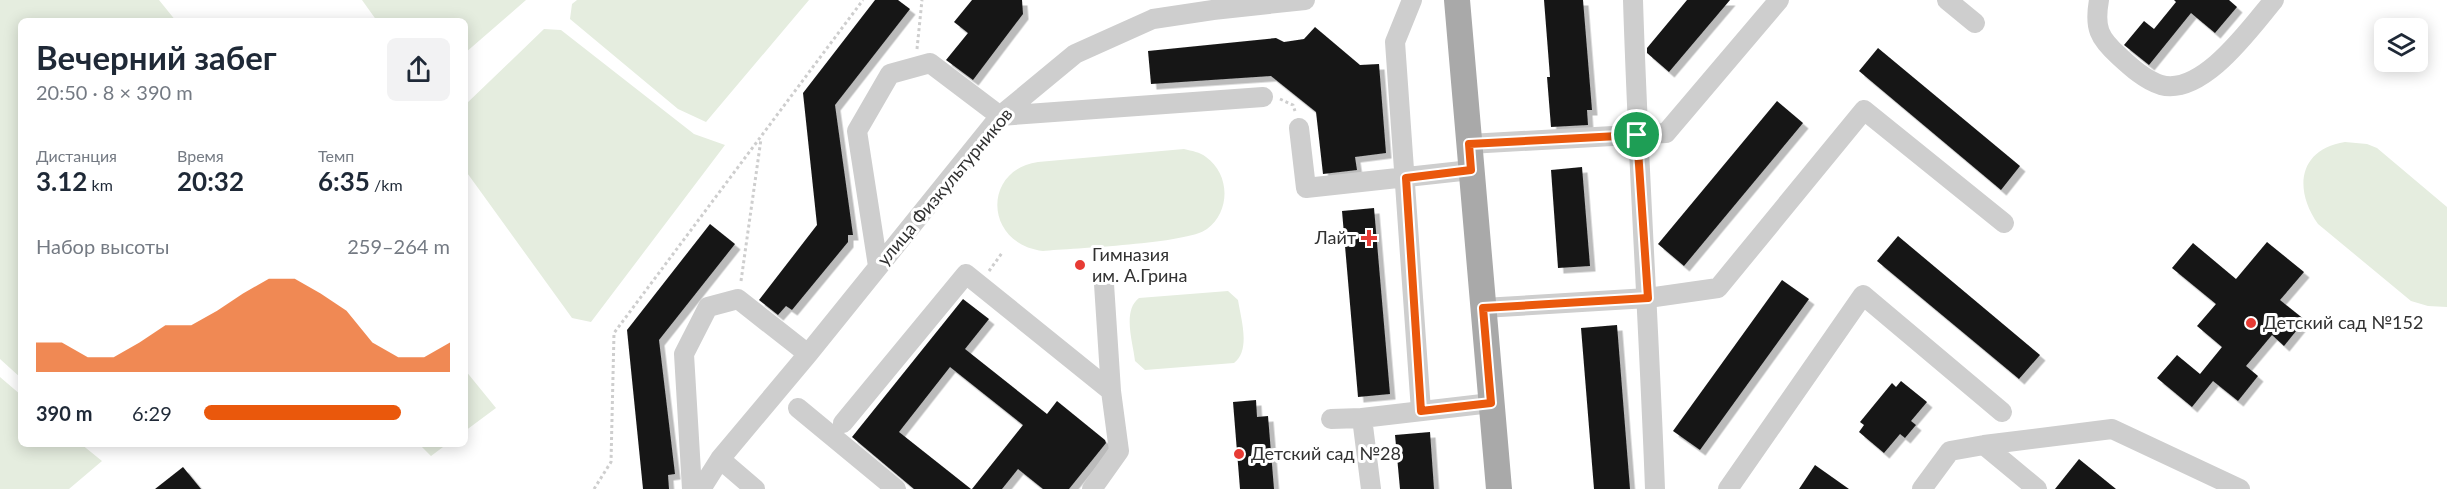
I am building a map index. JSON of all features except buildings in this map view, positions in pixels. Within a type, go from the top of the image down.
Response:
[{"type":"main road","points":[[1457,0],[1499,489]]},
{"type":"street","name":"улица Физкультурников","points":[[701,489],[720,459],[1000,116],[1075,54],[1153,19],[1305,0]]},
{"type":"street","points":[[1412,0],[1395,42],[1421,411]]},
{"type":"street","points":[[1632,0],[1637,135],[1648,298],[1654,489]]},
{"type":"street","points":[[1469,144],[1666,133],[1779,0]]},
{"type":"street","points":[[1947,0],[1975,23]]},
{"type":"street","points":[[2099,0],[2097,26],[2103,41],[2145,78],[2163,86],[2186,83],[2214,69],[2274,0]]},
{"type":"street","points":[[878,266],[857,131],[890,74],[930,63],[1000,116],[1271,98]]},
{"type":"street","points":[[1483,308],[1648,298],[1718,288],[1864,110],[2004,223]]},
{"type":"street","points":[[1299,123],[1306,188],[1471,170]]},
{"type":"street","points":[[843,423],[966,274],[1111,391]]},
{"type":"street","points":[[1092,489],[1119,451],[1111,391],[1104,284]]},
{"type":"street","points":[[1728,489],[1863,295],[2002,412]]},
{"type":"street","points":[[692,489],[684,354],[708,307],[738,298],[808,354]]},
{"type":"street","points":[[1331,419],[1491,403]]},
{"type":"street","points":[[798,408],[896,489]]},
{"type":"street","points":[[1362,417],[1371,489]]},
{"type":"street","points":[[1922,489],[1950,451],[2112,429],[2240,489]]},
{"type":"street","points":[[1983,445],[2037,489]]},
{"type":"street","points":[[720,459],[755,489]]},
{"type":"path","points":[[594,489],[611,462],[614,333],[863,0]]},
{"type":"path","points":[[921,11],[916,56],[922,0]]},
{"type":"path","points":[[1271,98],[1293,105],[1299,123]]},
{"type":"path","points":[[738,298],[761,137]]},
{"type":"path","points":[[996,262],[1002,253]]},
{"type":"shaded area","points":[[0,0],[159,0],[174,18],[18,18],[18,375],[0,359]]},
{"type":"shaded area","points":[[362,0],[526,0],[468,50],[468,18],[375,18]]},
{"type":"shaded area","points":[[577,0],[809,0],[706,122],[678,109],[570,19],[572,4]]},
{"type":"shaded area","points":[[544,29],[561,30],[694,134],[725,145],[591,322],[572,318],[468,174],[468,102]]},
{"type":"shaded area","points":[[2345,142],[2367,144],[2377,148],[2447,207],[2447,307],[2428,306],[2411,301],[2318,224],[2305,197],[2303,185],[2305,172],[2318,153],[2330,146]]},
{"type":"shaded area","points":[[1184,149],[1206,157],[1220,173],[1223,183],[1224,203],[1220,213],[1207,229],[1195,234],[1154,242],[1043,251],[1024,245],[1009,235],[1001,222],[997,207],[999,192],[1007,178],[1020,168],[1038,162]]},
{"type":"shaded area","points":[[1228,291],[1238,300],[1244,334],[1242,350],[1234,363],[1145,370],[1135,361],[1130,319],[1134,304],[1139,298]]},
{"type":"shaded area","points":[[468,374],[496,408],[468,429]]},
{"type":"shaded area","points":[[0,377],[18,392],[18,447],[85,447],[102,461],[69,489],[0,489]]},
{"type":"shaded area","points":[[422,447],[443,447],[431,456]]},
{"type":"place","name":"Лайт","points":[[1369,238]]},
{"type":"place","name":"Гимназия им. А.Грина","points":[[1080,265]]},
{"type":"place","name":"Детский сад №152","points":[[2251,323]]},
{"type":"place","name":"Детский сад №28","points":[[1239,454]]},
{"type":"route","points":[[1637,135],[1648,298],[1483,308],[1491,403],[1421,411],[1406,178],[1471,170],[1469,144],[1637,135]]}]
